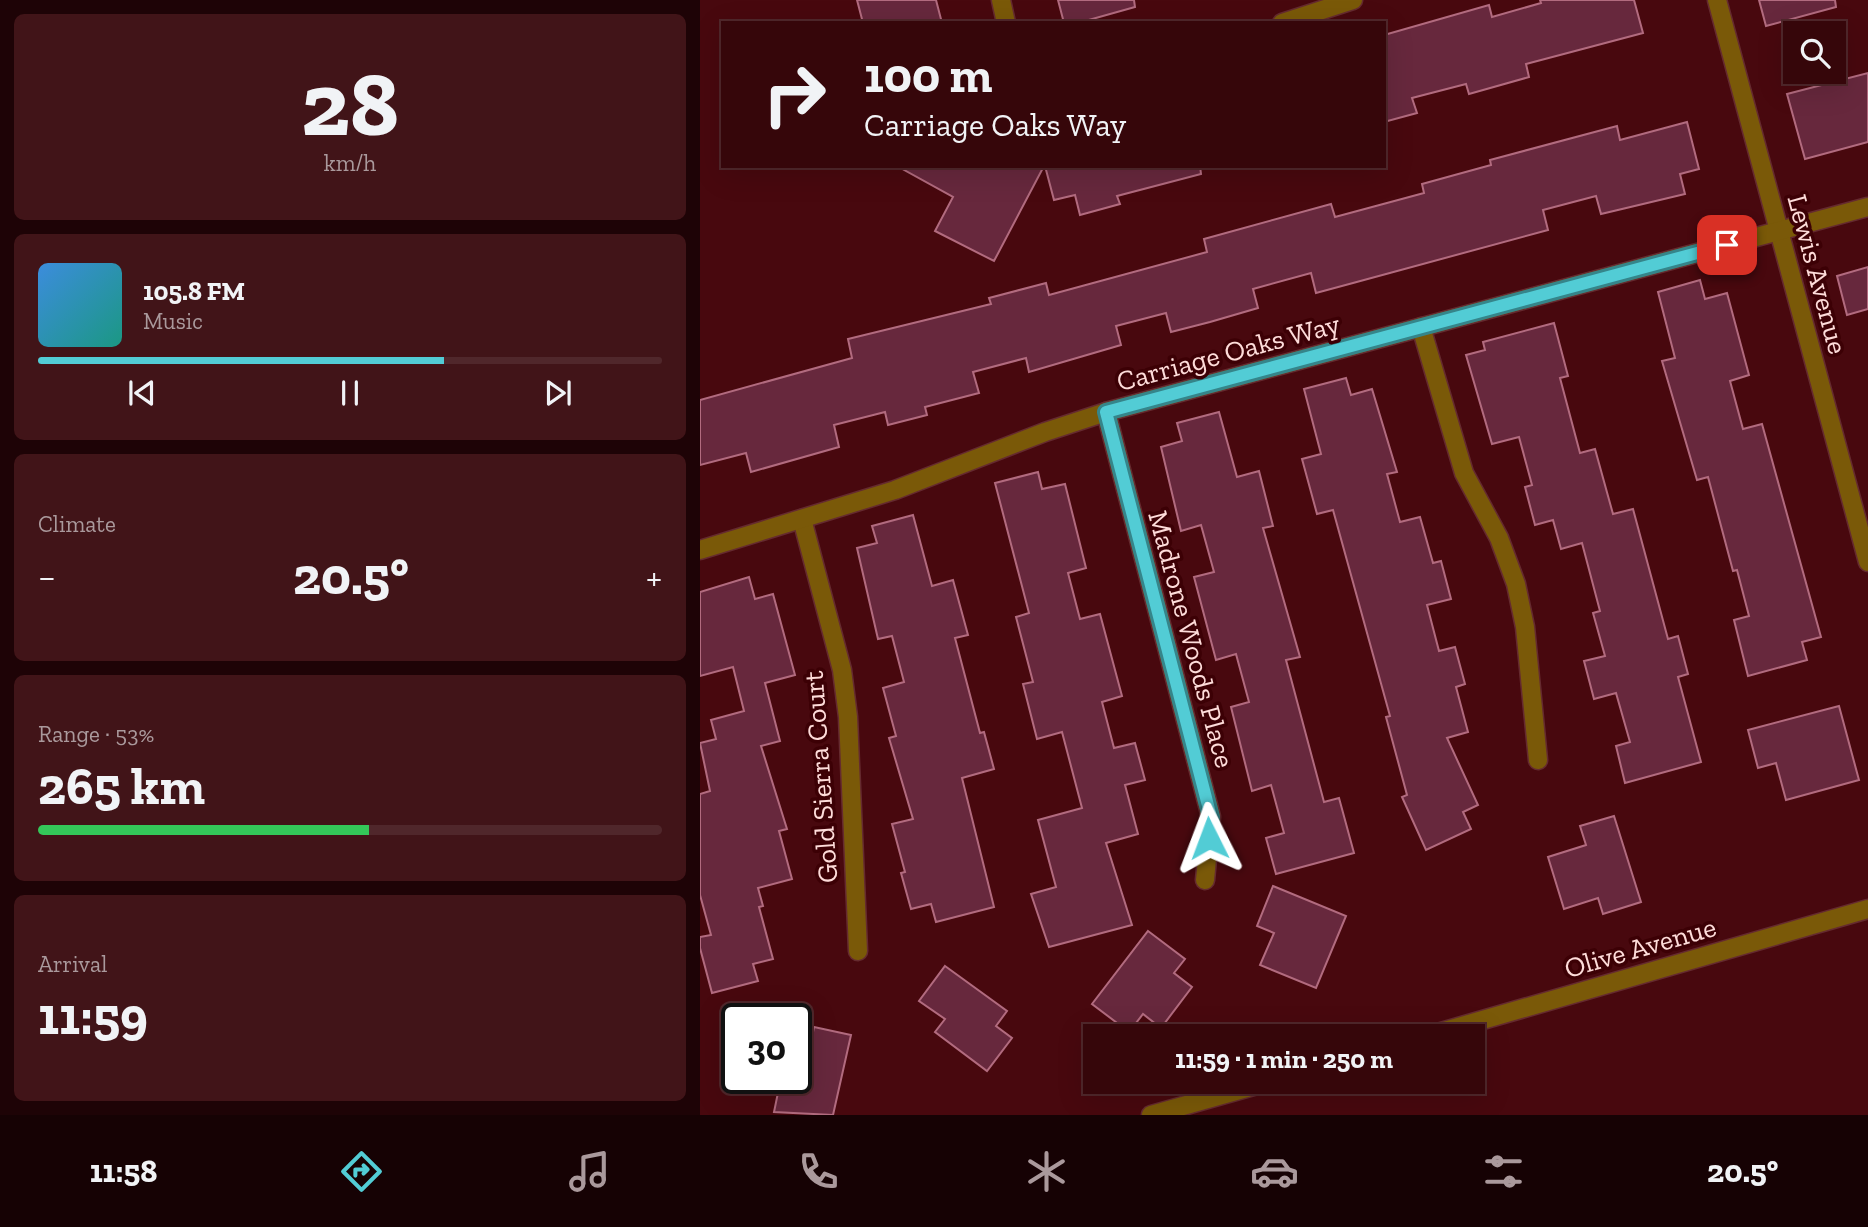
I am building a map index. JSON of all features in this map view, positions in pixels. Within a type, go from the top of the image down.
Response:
[{"type":"street","points":[[1001,0],[1006,21]]},
{"type":"street","points":[[1288,21],[1353,0]]},
{"type":"street","name":"Lewis Avenue","points":[[1717,0],[1868,561]]},
{"type":"street","name":"Carriage Oaks Way","points":[[700,550],[895,490],[1045,432],[1106,412],[1868,207]]},
{"type":"street","points":[[1420,327],[1464,473],[1499,538],[1516,584],[1525,627],[1538,760]]},
{"type":"street","name":"Madrone Woods Place","points":[[1106,412],[1211,817],[1205,880]]},
{"type":"street","name":"Gold Sierra Court","points":[[802,519],[842,670],[848,716],[858,951]]},
{"type":"street","name":"Olive Avenue","points":[[1469,1024],[1868,909]]},
{"type":"street","points":[[1151,1115],[1225,1094]]},
{"type":"building","points":[[857,0],[936,0],[941,21],[862,21]]},
{"type":"building","points":[[1058,0],[1134,0],[1135,7],[1085,21],[1063,21]]},
{"type":"building","points":[[1540,0],[1634,0],[1643,33],[1526,64],[1529,77],[1469,94],[1466,84],[1412,98],[1417,113],[1386,121],[1386,34],[1489,5],[1492,17],[1541,3]]},
{"type":"building","points":[[1759,0],[1835,0],[1836,7],[1766,26]]},
{"type":"building","points":[[1868,73],[1868,142],[1805,159],[1787,94],[1826,84],[1846,84],[1846,79]]},
{"type":"building","points":[[1687,122],[1699,169],[1680,174],[1685,194],[1601,214],[1596,196],[1543,210],[1548,230],[1316,293],[1311,273],[1253,289],[1258,308],[1171,332],[1166,313],[1116,326],[1121,345],[1029,372],[1026,358],[973,372],[979,393],[925,407],[927,415],[888,425],[885,412],[834,425],[839,447],[751,472],[746,453],[700,465],[700,400],[852,358],[848,339],[991,304],[989,298],[1046,283],[1049,295],[1207,252],[1204,239],[1331,204],[1335,217],[1424,193],[1422,184],[1491,165],[1490,160],[1617,126],[1620,140]]},
{"type":"building","points":[[901,168],[1043,168],[994,261],[935,231],[953,197]]},
{"type":"building","points":[[1046,168],[1200,168],[1201,174],[1117,196],[1120,204],[1080,215],[1075,195],[1054,200]]},
{"type":"building","points":[[1868,267],[1868,309],[1847,315],[1837,276]]},
{"type":"building","points":[[1700,280],[1705,299],[1727,293],[1749,375],[1730,381],[1743,429],[1762,424],[1821,637],[1802,642],[1807,660],[1748,676],[1734,620],[1749,616],[1737,570],[1733,571],[1708,477],[1697,480],[1662,361],[1675,358],[1658,292]]},
{"type":"building","points":[[1554,323],[1568,376],[1560,378],[1580,453],[1595,449],[1613,514],[1633,509],[1668,639],[1678,636],[1688,674],[1678,677],[1701,762],[1625,783],[1616,746],[1630,742],[1616,693],[1594,699],[1584,661],[1605,656],[1593,613],[1600,611],[1582,543],[1561,549],[1553,520],[1535,525],[1525,487],[1532,485],[1519,437],[1492,444],[1466,355],[1485,350],[1483,342]]},
{"type":"building","points":[[1346,378],[1351,395],[1372,389],[1397,472],[1387,474],[1400,522],[1420,517],[1433,563],[1441,561],[1451,599],[1427,605],[1439,651],[1455,647],[1465,684],[1456,687],[1468,732],[1447,738],[1478,805],[1463,812],[1471,829],[1426,850],[1402,797],[1407,795],[1386,717],[1390,716],[1333,510],[1317,514],[1302,459],[1321,454],[1304,389]]},
{"type":"building","points":[[1219,412],[1237,477],[1259,471],[1273,526],[1263,528],[1300,657],[1286,660],[1324,802],[1339,798],[1354,853],[1276,874],[1266,838],[1284,833],[1271,785],[1252,791],[1231,707],[1249,702],[1236,654],[1216,660],[1194,577],[1214,572],[1201,525],[1181,531],[1161,447],[1182,441],[1177,423]]},
{"type":"building","points":[[1038,472],[1042,489],[1065,484],[1086,568],[1068,573],[1080,619],[1100,614],[1122,696],[1102,702],[1114,748],[1135,743],[1145,780],[1125,785],[1138,834],[1106,843],[1132,925],[1049,947],[1031,894],[1056,887],[1038,820],[1082,808],[1062,732],[1037,739],[1023,684],[1033,682],[1016,617],[1029,613],[995,483]]},
{"type":"building","points":[[913,515],[932,586],[953,580],[968,635],[955,638],[980,733],[984,732],[994,769],[962,778],[994,907],[936,922],[931,904],[911,909],[901,873],[905,872],[892,824],[913,819],[889,738],[896,736],[883,688],[904,682],[892,636],[878,639],[857,548],[877,543],[872,526]]},
{"type":"building","points":[[749,577],[755,599],[773,594],[795,675],[765,683],[780,741],[761,746],[787,829],[779,831],[792,879],[758,888],[763,906],[759,907],[773,959],[753,964],[758,981],[712,993],[700,948],[700,937],[711,935],[700,895],[700,794],[710,791],[700,743],[716,739],[711,720],[744,711],[733,667],[700,676],[700,592]]},
{"type":"building","points":[[1839,706],[1859,780],[1786,800],[1776,763],[1758,768],[1748,730]]},
{"type":"building","points":[[1614,816],[1641,902],[1603,914],[1598,898],[1564,909],[1548,857],[1586,845],[1580,826]]},
{"type":"building","points":[[1273,886],[1346,916],[1316,988],[1260,965],[1274,933],[1257,926]]},
{"type":"building","points":[[1148,931],[1185,959],[1174,973],[1192,987],[1164,1024],[1156,1024],[1143,1014],[1135,1024],[1118,1024],[1092,1004]]},
{"type":"building","points":[[945,966],[1007,1011],[996,1026],[1012,1038],[987,1071],[935,1032],[945,1019],[919,1001]]},
{"type":"building","points":[[814,1027],[851,1035],[833,1115],[774,1112],[778,1094],[812,1094]]},
{"type":"route","points":[[1209,838],[1211,817],[1106,412],[1727,245]]}]
